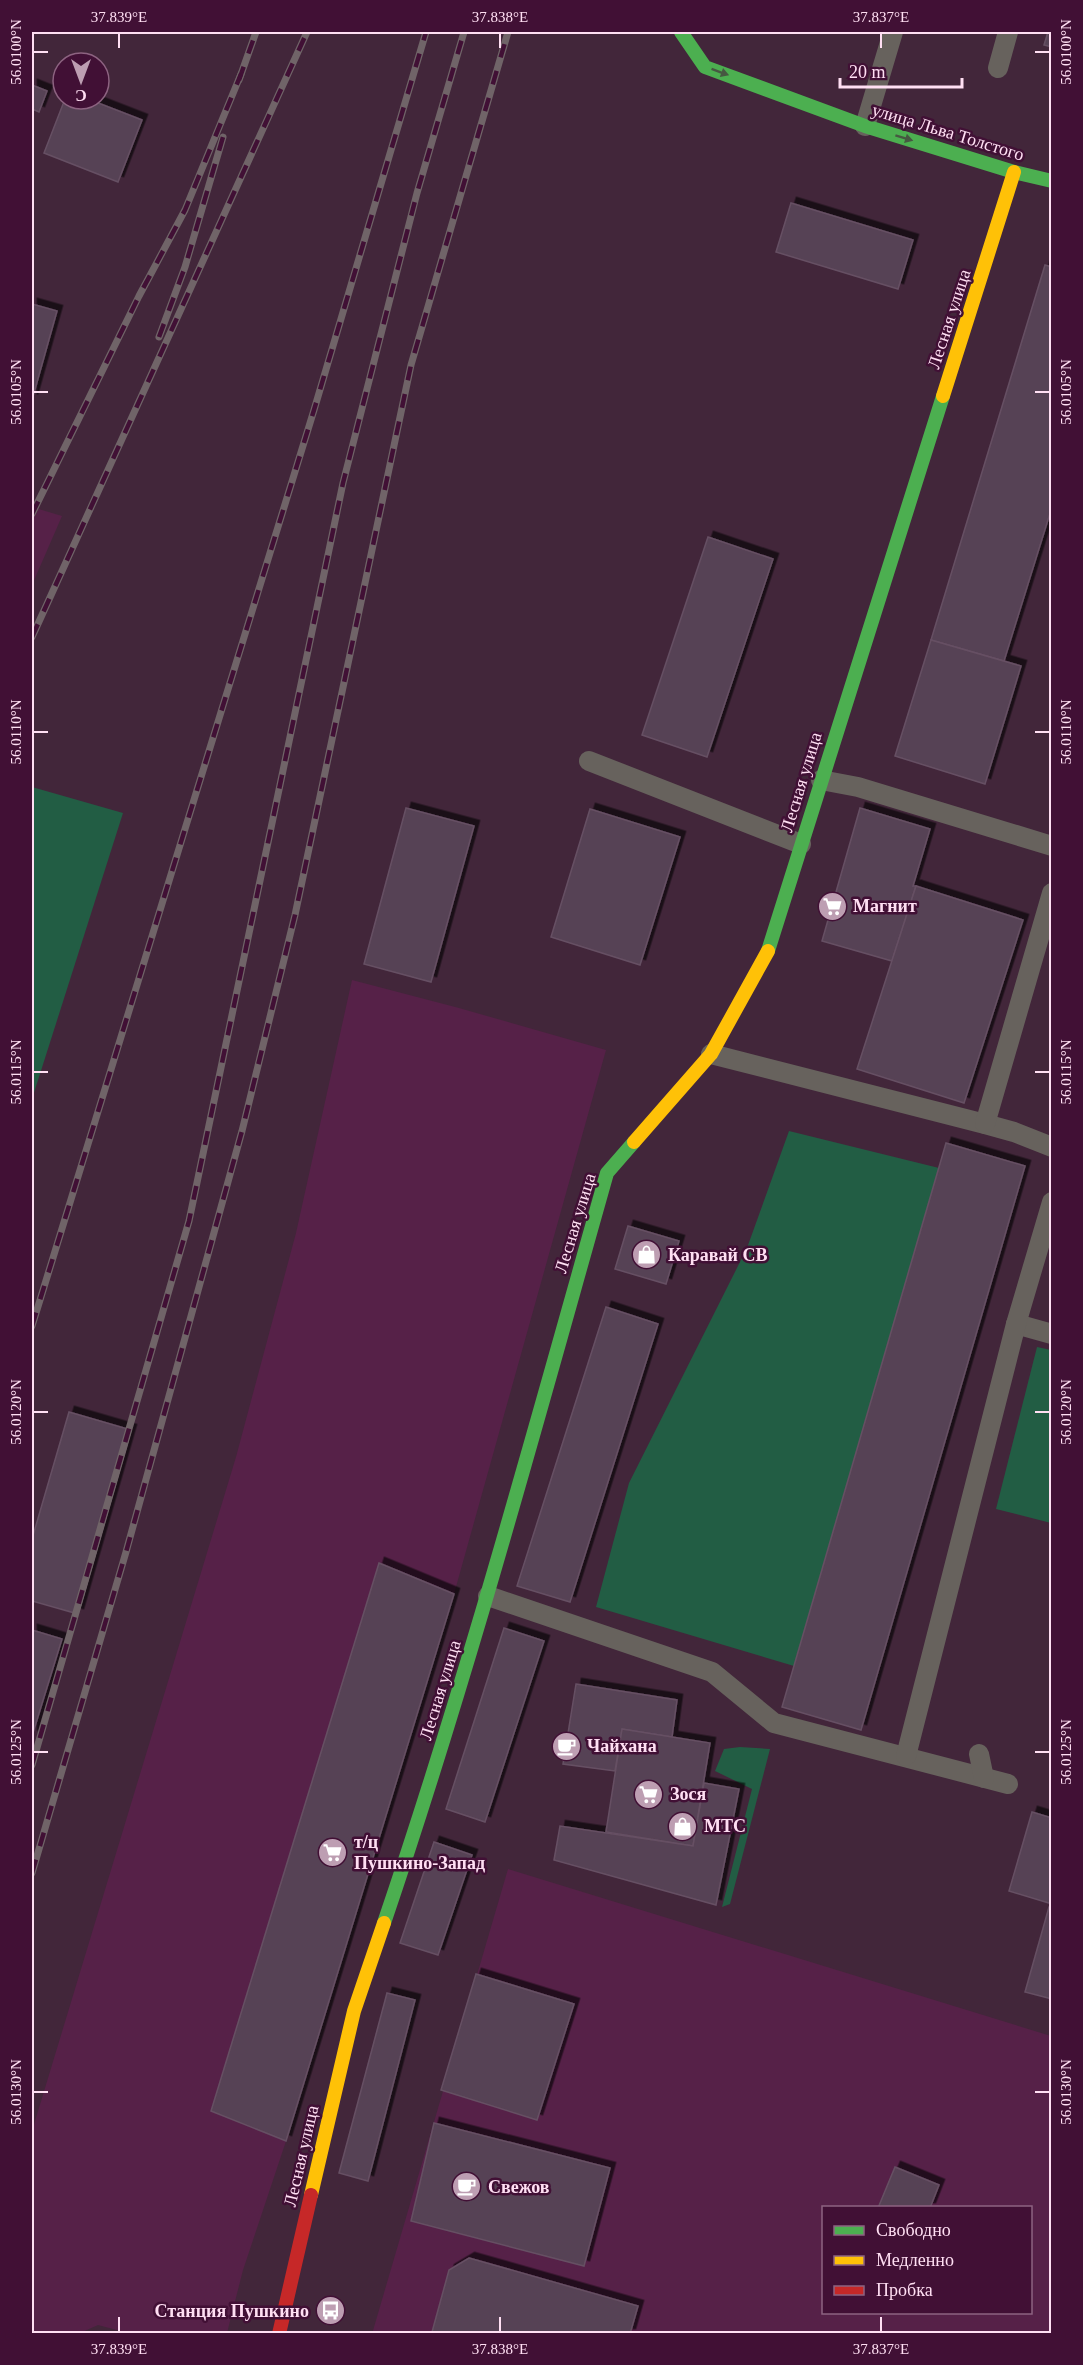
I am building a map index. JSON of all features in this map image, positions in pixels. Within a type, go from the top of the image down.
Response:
[{"type":"street","name":"улица Льва Толстого","points":[[681,32],[705,67],[865,126],[1014,172],[1052,181]]},
{"type":"street","name":"Лесная улица","points":[[279,2334],[354,2011],[418,1822],[488,1596],[607,1173],[711,1054],[766,958],[1014,172]]},
{"type":"lane","points":[[865,126],[892,32]]},
{"type":"lane","points":[[998,68],[1008,32]]},
{"type":"lane","points":[[589,760],[801,844]]},
{"type":"lane","points":[[821,780],[858,787],[1052,846]]},
{"type":"lane","points":[[985,1124],[1052,893]]},
{"type":"lane","points":[[711,1054],[985,1124],[1014,1132],[1052,1147]]},
{"type":"lane","points":[[906,1756],[1017,1324],[1052,1202]]},
{"type":"lane","points":[[1017,1324],[1052,1334]]},
{"type":"lane","points":[[488,1596],[712,1672],[774,1723],[1008,1784]]},
{"type":"lane","points":[[979,1754],[984,1778]]},
{"type":"shaded area","points":[[32,507],[62,516],[32,585]]},
{"type":"shaded area","points":[[352,980],[606,1050],[454,1594],[286,2141],[243,2270],[227,2333],[128,2333],[98,2325],[80,2333],[32,2334],[32,2131],[236,1457],[296,1233]]},
{"type":"shaded area","points":[[508,1869],[1051,2036],[1051,2333],[372,2334]]},
{"type":"green space","points":[[32,787],[123,813],[32,1099]]},
{"type":"green space","points":[[789,1131],[939,1168],[794,1666],[596,1607],[629,1483],[747,1248]]},
{"type":"green space","points":[[1037,1347],[1051,1350],[1051,1523],[996,1509]]},
{"type":"green space","points":[[740,1747],[770,1749],[730,1904],[722,1907],[752,1789],[715,1771],[724,1749]]},
{"type":"building","points":[[1048,32],[1052,32],[1052,47],[1044,45]]},
{"type":"building","points":[[32,85],[47,91],[39,112],[32,109]]},
{"type":"building","points":[[111,108],[142,120],[118,182],[44,153],[60,111],[111,111]]},
{"type":"building","points":[[791,203],[913,240],[898,289],[776,252]]},
{"type":"building","points":[[1045,265],[1052,267],[1052,507],[1004,661],[931,640]]},
{"type":"building","points":[[32,304],[57,311],[32,400]]},
{"type":"building","points":[[708,537],[773,559],[707,757],[642,735]]},
{"type":"building","points":[[931,640],[1021,666],[985,784],[895,756]]},
{"type":"building","points":[[406,808],[474,826],[431,982],[364,964]]},
{"type":"building","points":[[860,808],[930,829],[913,886],[916,886],[892,961],[822,941]]},
{"type":"building","points":[[590,809],[680,837],[640,965],[551,937]]},
{"type":"building","points":[[916,886],[1023,920],[964,1103],[857,1069]]},
{"type":"building","points":[[946,1143],[1025,1166],[861,1730],[782,1707]]},
{"type":"building","name":"Каравай СВ","points":[[628,1226],[679,1241],[666,1284],[615,1269]]},
{"type":"building","points":[[606,1307],[658,1324],[570,1602],[517,1586]]},
{"type":"building","points":[[69,1412],[131,1430],[78,1614],[32,1601],[32,1539]]},
{"type":"building","name":"т/ц Пушкино-Запад","points":[[379,1563],[454,1594],[286,2141],[211,2111]]},
{"type":"building","points":[[504,1628],[544,1641],[485,1822],[446,1809]]},
{"type":"building","points":[[32,1630],[62,1639],[32,1736]]},
{"type":"building","points":[[576,1684],[677,1700],[672,1737],[622,1729],[615,1771],[563,1764]]},
{"type":"building","points":[[622,1729],[710,1743],[693,1846],[606,1832]]},
{"type":"building","points":[[704,1783],[739,1789],[716,1905],[554,1860],[560,1826],[693,1846]]},
{"type":"building","points":[[1032,1812],[1052,1818],[1052,1904],[1009,1891]]},
{"type":"building","points":[[434,1842],[472,1855],[438,1955],[400,1943]]},
{"type":"building","points":[[1049,1907],[1052,1907],[1052,1999],[1025,1992]]},
{"type":"building","points":[[476,1974],[574,2004],[537,2120],[441,2090]]},
{"type":"building","points":[[387,1993],[415,2000],[368,2181],[339,2173]]},
{"type":"building","points":[[434,2123],[610,2168],[584,2266],[411,2221]]},
{"type":"building","points":[[895,2167],[939,2185],[931,2206],[879,2206]]},
{"type":"building","points":[[469,2258],[638,2306],[630,2334],[438,2334],[432,2332],[449,2270]]},
{"type":"railway","points":[[239,80],[256,32]]},
{"type":"railway","points":[[32,637],[307,32]]},
{"type":"railway","points":[[32,1326],[314,410],[426,32]]},
{"type":"railway","points":[[32,1765],[189,1221],[343,483],[417,193],[464,32]]},
{"type":"railway","points":[[32,1873],[126,1552],[242,1131],[295,915],[411,365],[508,32]]},
{"type":"railway","points":[[32,514],[139,296],[185,210],[241,74]]},
{"type":"railway","points":[[159,337],[185,267],[223,137]]},
{"type":"traffic: fast","points":[[681,32],[705,67],[865,126],[1014,172],[1052,181]]},
{"type":"traffic: fast","points":[[768,951],[943,396]]},
{"type":"traffic: fast","points":[[384,1923],[473,1643],[607,1173],[634,1142]]},
{"type":"traffic: slow","points":[[943,396],[1014,172]]},
{"type":"traffic: slow","points":[[634,1142],[711,1054],[768,951]]},
{"type":"traffic: slow","points":[[311,2195],[354,2011],[384,1923]]},
{"type":"traffic: jam","points":[[279,2334],[311,2195]]},
{"type":"place","name":"Магнит","points":[[832,906]]},
{"type":"place","name":"Каравай СВ","points":[[647,1255]]},
{"type":"place","name":"Чайхана","points":[[566,1746]]},
{"type":"place","name":"Зося","points":[[649,1794]]},
{"type":"place","name":"МТС","points":[[683,1826]]},
{"type":"place","name":"т/ц Пушкино-Запад","points":[[333,1852]]},
{"type":"place","name":"Свежов","points":[[467,2187]]},
{"type":"place","name":"Станция Пушкино","points":[[330,2311]]}]
